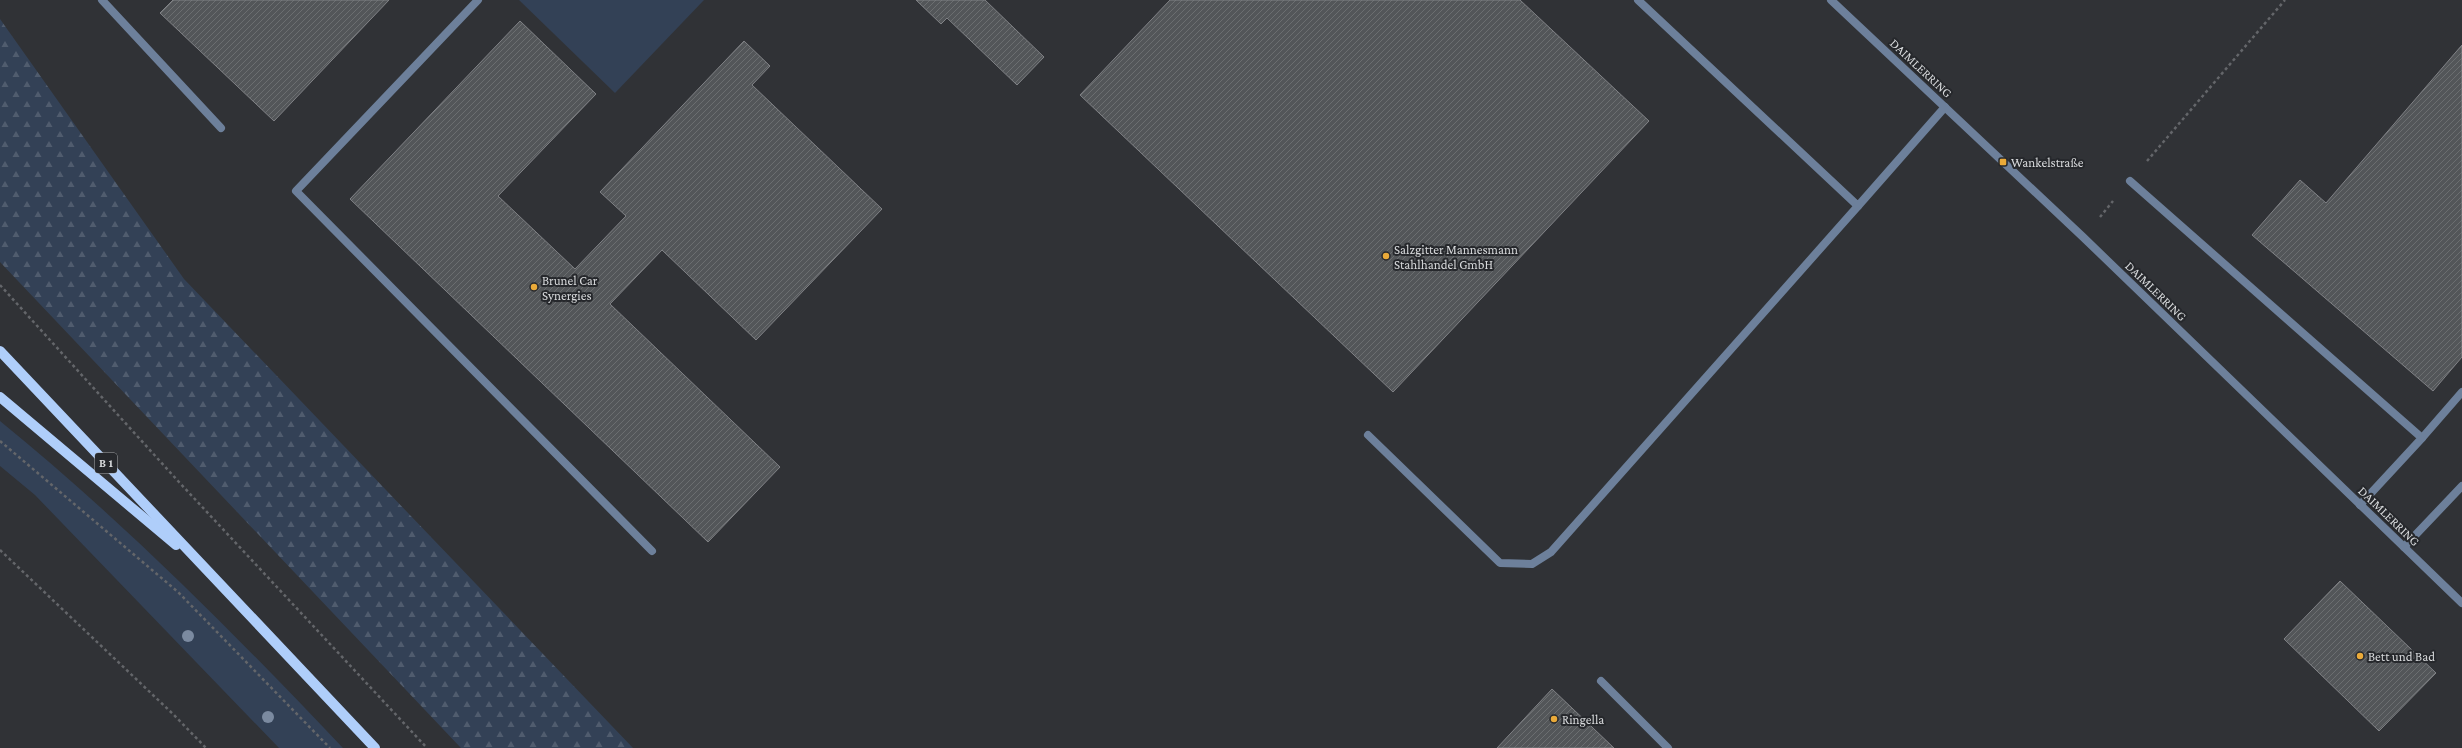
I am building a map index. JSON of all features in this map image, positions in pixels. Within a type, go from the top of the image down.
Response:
[{"type":"main road","name":"B 1","points":[[0,351],[375,748]]},
{"type":"main road","name":"B 1","points":[[0,397],[212,576]]},
{"type":"street","points":[[102,0],[221,128]]},
{"type":"street","points":[[478,0],[296,192],[652,551]]},
{"type":"street","points":[[1638,0],[1858,206]]},
{"type":"street","name":"DAIMLERRING","points":[[1831,0],[2083,237],[2462,603]]},
{"type":"street","points":[[1368,435],[1500,563],[1532,564],[1551,552],[1945,107]]},
{"type":"street","points":[[2130,181],[2422,438]]},
{"type":"street","points":[[2360,505],[2462,392]]},
{"type":"street","points":[[2404,547],[2462,486]]},
{"type":"street","points":[[1601,681],[1668,748]]},
{"type":"path","points":[[2083,237],[2285,0]]},
{"type":"path","points":[[0,285],[178,481],[427,748]]},
{"type":"path","points":[[0,441],[178,592],[330,748]]},
{"type":"path","points":[[0,550],[174,714],[206,748]]},
{"type":"green space","points":[[519,0],[704,0],[615,93]]},
{"type":"green space","points":[[0,19],[184,279],[633,748],[461,748],[0,262]]},
{"type":"green space","points":[[0,421],[46,459],[134,538],[261,663],[343,748],[279,748],[35,495],[0,466]]},
{"type":"building","points":[[173,0],[389,0],[274,121],[160,13]]},
{"type":"building","points":[[916,0],[985,0],[1044,57],[1017,85],[947,18],[941,24]]},
{"type":"building","name":"Salzgitter Mannesmann Stahlhandel GmbH","points":[[1170,0],[1520,0],[1649,121],[1393,392],[1080,95]]},
{"type":"building","name":"Brunel Car Synergies","points":[[520,21],[596,94],[498,196],[575,269],[626,216],[600,192],[744,41],[770,66],[752,85],[882,209],[756,340],[662,250],[610,304],[780,467],[708,542],[350,199]]},
{"type":"building","points":[[2462,45],[2462,357],[2433,391],[2252,235],[2300,180],[2326,203]]},
{"type":"building","name":"Bett und Bad","points":[[2340,581],[2436,673],[2379,731],[2284,639]]},
{"type":"building","name":"Ringella","points":[[1552,689],[1614,748],[1497,748]]},
{"type":"place","name":"Wankelstraße","points":[[2003,162]]},
{"type":"place","name":"Salzgitter Mannesmann Stahlhandel GmbH","points":[[1386,256]]},
{"type":"place","name":"Brunel Car Synergies","points":[[534,287]]},
{"type":"place","name":"Bett und Bad","points":[[2360,656]]},
{"type":"place","name":"Ringella","points":[[1554,719]]}]
